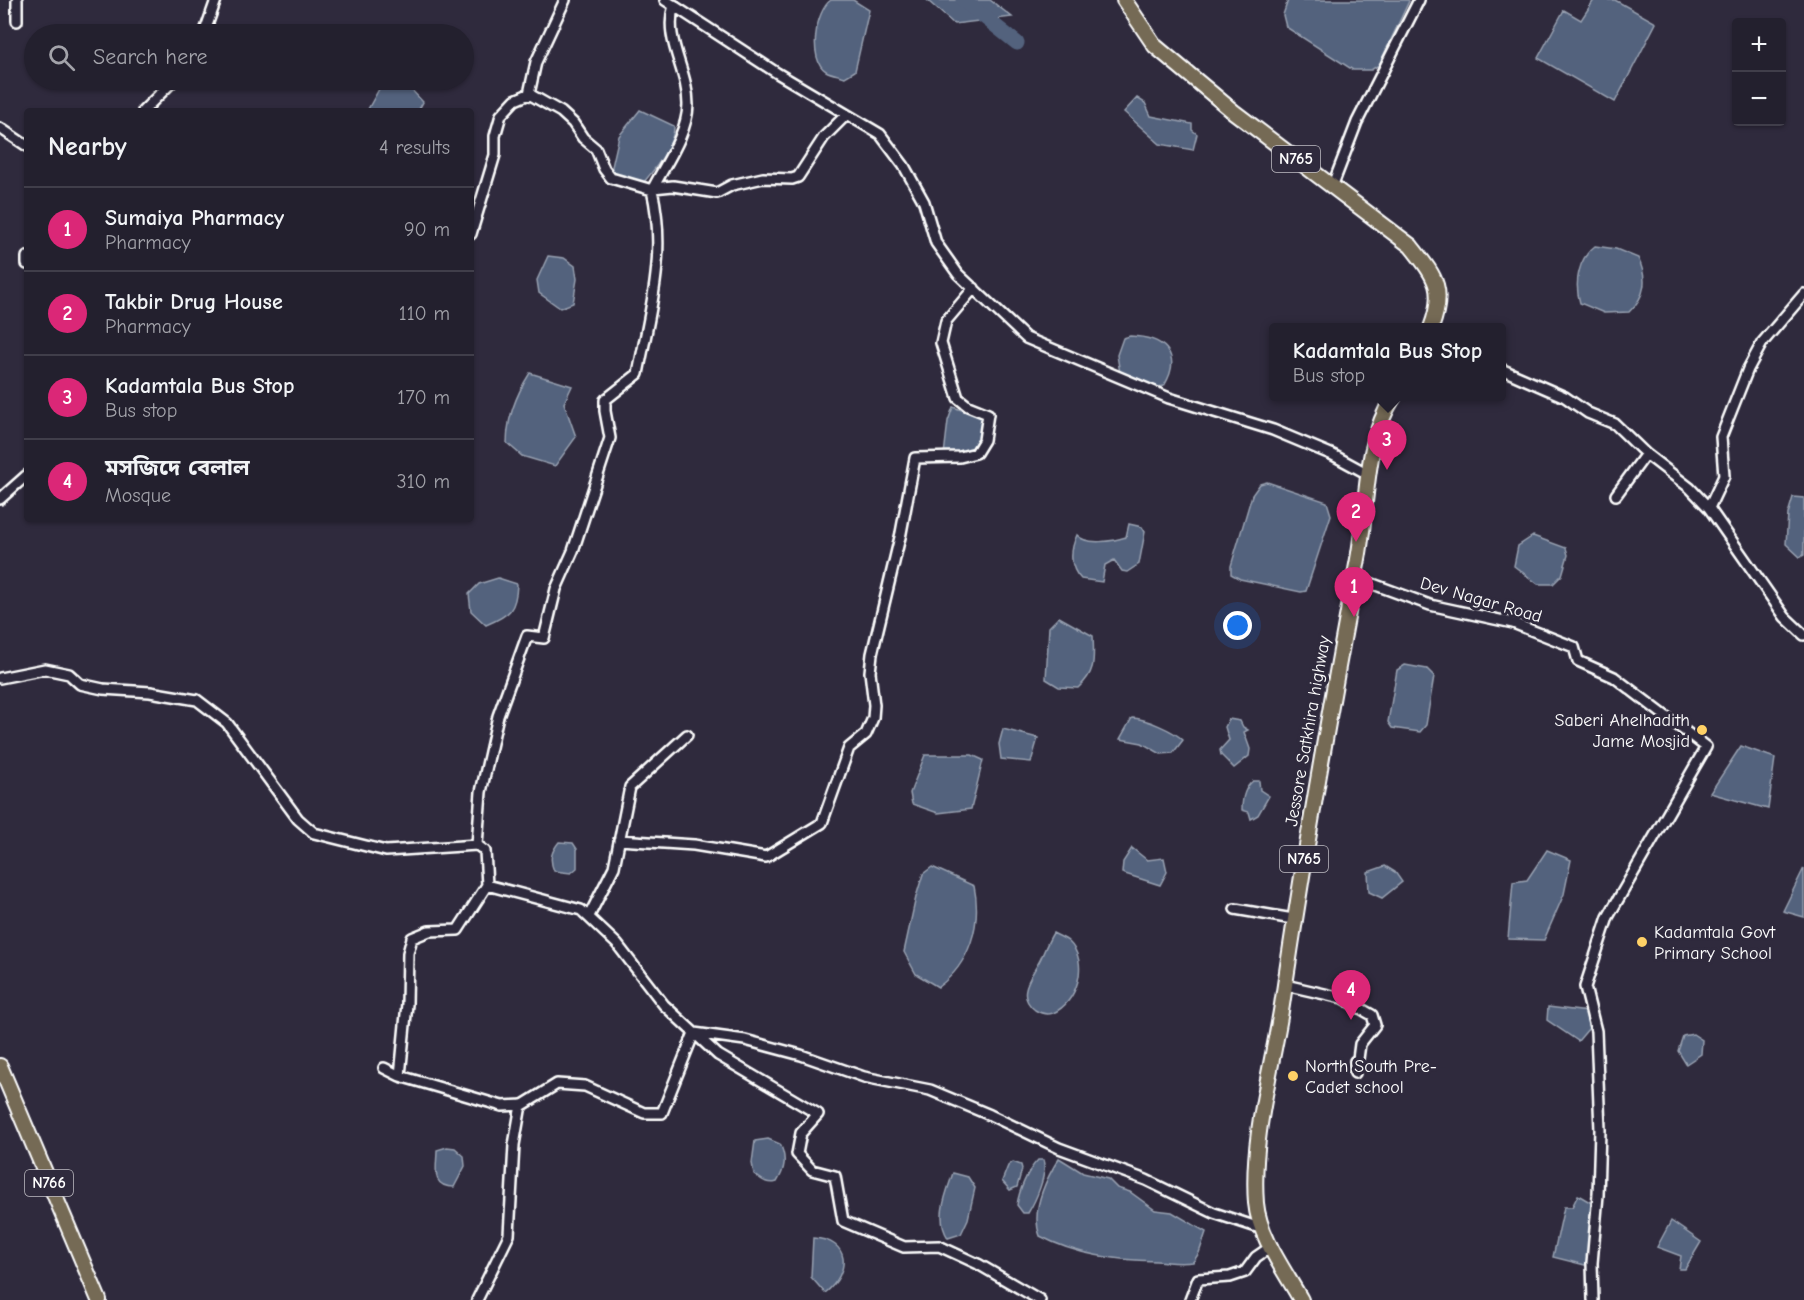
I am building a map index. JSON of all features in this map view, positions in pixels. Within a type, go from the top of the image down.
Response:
[{"type":"highway","name":"N765","points":[[1124,0],[1155,46],[1234,112],[1411,246],[1430,272],[1439,306],[1433,323]]},
{"type":"highway","name":"Jessore Satkhira highway","points":[[1301,1300],[1263,1229],[1257,1206],[1256,1162],[1285,985],[1293,920],[1354,577],[1368,474],[1374,441],[1384,411],[1391,401]]},
{"type":"highway","name":"N766","points":[[0,1066],[99,1300]]},
{"type":"street","points":[[17,0],[17,21]]},
{"type":"street","points":[[208,24],[216,0]]},
{"type":"street","points":[[530,94],[536,62],[565,0]]},
{"type":"street","points":[[664,0],[674,4],[846,115],[880,134],[904,166],[924,202],[936,243],[958,274],[1026,338],[1169,398],[1273,430],[1333,455],[1368,474]]},
{"type":"street","points":[[1332,187],[1357,122],[1419,0]]},
{"type":"street","points":[[477,845],[481,792],[498,716],[527,636],[544,638],[549,626],[556,589],[573,551],[610,438],[605,400],[638,374],[660,252],[659,219],[653,189],[683,132],[688,106],[687,92],[670,31],[670,17],[674,4]]},
{"type":"street","points":[[146,108],[164,90]]},
{"type":"street","points":[[530,94],[561,112],[573,123],[583,138],[596,149],[604,169],[611,178],[653,189],[673,186],[717,193],[732,185],[763,178],[792,179],[798,177],[824,137],[846,115]]},
{"type":"street","points":[[474,224],[495,154],[495,136],[501,115],[515,100],[530,94]]},
{"type":"street","points":[[0,128],[24,144]]},
{"type":"street","points":[[618,840],[694,845],[766,857],[822,823],[849,748],[866,734],[873,718],[874,705],[870,672],[872,654],[901,533],[915,458],[960,457],[976,453],[984,440],[988,414],[968,406],[958,398],[941,343],[946,321],[974,288]]},
{"type":"street","points":[[1709,508],[1724,476],[1721,437],[1748,369],[1762,343],[1804,294]]},
{"type":"street","points":[[1506,371],[1565,396],[1588,413],[1615,424],[1646,454],[1681,481],[1709,508],[1785,617],[1804,635]]},
{"type":"street","points":[[1616,495],[1646,454]]},
{"type":"street","points":[[0,500],[24,478]]},
{"type":"street","name":"Dev Nagar Road","points":[[1354,577],[1430,605],[1513,623],[1574,647],[1578,661],[1614,677],[1706,747],[1608,917],[1585,987],[1596,1031],[1600,1130],[1598,1195],[1592,1263],[1593,1300]]},
{"type":"street","points":[[0,678],[45,669],[69,674],[80,684],[104,689],[162,693],[197,700],[227,723],[298,819],[314,833],[386,850],[477,845],[485,850],[487,885],[458,930],[429,931],[412,938],[408,953],[407,1004],[400,1076]]},
{"type":"street","points":[[588,916],[614,867],[630,787],[687,735]]},
{"type":"street","points":[[487,885],[581,910],[617,944],[664,1005],[718,1055],[818,1114],[801,1133],[797,1154],[812,1170],[835,1176],[843,1221],[904,1247],[939,1246],[978,1264],[1040,1300]]},
{"type":"street","points":[[1234,909],[1293,920]]},
{"type":"street","points":[[1285,985],[1342,998],[1372,1015],[1375,1025],[1360,1044],[1358,1059],[1355,1061],[1355,1073]]},
{"type":"street","points":[[384,1068],[400,1076],[502,1106],[521,1105],[557,1084],[585,1086],[644,1113],[662,1113],[694,1033]]},
{"type":"street","points":[[694,1033],[745,1040],[801,1054],[864,1077],[930,1090],[1059,1148],[1146,1180],[1214,1213],[1263,1229]]},
{"type":"street","points":[[477,1300],[508,1235],[514,1145],[521,1105]]},
{"type":"street","points":[[1190,1300],[1198,1279],[1230,1277],[1245,1272],[1257,1257],[1272,1246]]},
{"type":"water","points":[[831,0],[853,0],[869,10],[855,71],[845,77],[830,73],[820,65],[815,47],[821,14]]},
{"type":"water","points":[[927,0],[990,0],[1012,17],[954,24]]},
{"type":"water","points":[[1288,0],[1409,1],[1379,65],[1371,70],[1353,70],[1286,27],[1283,15]]},
{"type":"water","points":[[1594,0],[1615,0],[1656,23],[1615,102],[1538,58],[1564,10],[1581,20]]},
{"type":"water","points":[[379,90],[412,90],[423,102],[420,108],[369,108]]},
{"type":"water","points":[[1137,98],[1145,103],[1151,116],[1192,124],[1192,130],[1197,134],[1193,150],[1160,144],[1124,112]]},
{"type":"water","points":[[640,110],[674,126],[668,148],[644,182],[627,180],[611,171],[619,136]]},
{"type":"water","points":[[1595,246],[1616,249],[1638,258],[1643,273],[1644,287],[1639,300],[1629,312],[1604,313],[1580,303],[1577,287],[1581,264]]},
{"type":"water","points":[[548,256],[564,258],[575,266],[577,279],[573,303],[560,308],[539,293],[537,280]]},
{"type":"water","points":[[1130,336],[1152,340],[1166,349],[1172,364],[1164,386],[1158,387],[1120,373],[1117,355],[1123,338]]},
{"type":"water","points":[[530,373],[572,386],[564,403],[576,437],[555,466],[522,456],[507,443],[513,406]]},
{"type":"water","points":[[953,407],[982,417],[984,422],[977,446],[963,455],[944,455],[948,421]]},
{"type":"water","points":[[1267,482],[1327,502],[1331,515],[1306,591],[1301,592],[1240,579],[1231,574],[1231,566],[1252,495],[1260,484]]},
{"type":"water","points":[[1793,497],[1804,498],[1804,555],[1800,557],[1786,544],[1788,514]]},
{"type":"water","points":[[1129,524],[1142,527],[1145,532],[1139,564],[1127,572],[1122,571],[1114,560],[1105,565],[1102,582],[1081,579],[1074,569],[1072,558],[1077,535],[1093,542],[1115,540],[1126,537]]},
{"type":"water","points":[[1533,536],[1566,548],[1568,555],[1562,575],[1553,584],[1538,584],[1514,566],[1518,546]]},
{"type":"water","points":[[498,578],[517,584],[515,600],[506,614],[486,625],[471,611],[469,594],[479,584]]},
{"type":"water","points":[[1059,617],[1093,636],[1093,665],[1088,676],[1078,688],[1059,687],[1046,679],[1049,627]]},
{"type":"water","points":[[1405,665],[1427,669],[1434,676],[1426,725],[1420,732],[1392,728],[1388,722],[1397,670]]},
{"type":"water","points":[[1132,718],[1159,726],[1183,740],[1173,753],[1161,754],[1142,743],[1120,739]]},
{"type":"water","points":[[1229,719],[1240,721],[1248,730],[1244,732],[1250,749],[1249,756],[1234,768],[1221,755],[1220,750],[1229,740],[1225,727]]},
{"type":"water","points":[[1003,729],[1038,738],[1031,762],[1001,759],[999,744]]},
{"type":"water","points":[[1741,746],[1775,758],[1768,809],[1710,793]]},
{"type":"water","points":[[925,755],[972,755],[983,760],[971,809],[938,813],[912,804],[910,793]]},
{"type":"water","points":[[1253,781],[1259,781],[1260,790],[1269,796],[1258,815],[1251,819],[1249,812],[1242,810],[1242,806],[1246,790]]},
{"type":"water","points":[[559,842],[573,843],[577,849],[577,868],[571,873],[554,871],[552,856]]},
{"type":"water","points":[[1132,848],[1147,860],[1164,858],[1167,872],[1160,885],[1122,873],[1123,862]]},
{"type":"water","points":[[1547,850],[1571,860],[1564,894],[1544,940],[1508,939],[1513,882],[1527,880]]},
{"type":"water","points":[[1385,866],[1395,872],[1402,882],[1382,898],[1369,892],[1368,872]]},
{"type":"water","points":[[932,867],[974,886],[976,900],[975,929],[966,955],[949,978],[938,987],[916,974],[904,952],[923,874]]},
{"type":"water","points":[[1804,868],[1804,917],[1783,911]]},
{"type":"water","points":[[1053,933],[1067,941],[1075,950],[1079,960],[1079,971],[1078,981],[1069,1000],[1053,1013],[1046,1014],[1035,1010],[1029,1004],[1026,991],[1027,984]]},
{"type":"water","points":[[1548,1007],[1588,1012],[1589,1028],[1578,1041],[1547,1020]]},
{"type":"water","points":[[1693,1034],[1702,1040],[1701,1054],[1686,1064],[1678,1051],[1683,1036]]},
{"type":"water","points":[[768,1139],[780,1144],[784,1159],[782,1173],[777,1182],[773,1183],[754,1174],[752,1163],[755,1141]]},
{"type":"water","points":[[447,1147],[455,1148],[464,1156],[465,1166],[454,1187],[441,1184],[436,1175],[437,1150]]},
{"type":"water","points":[[1059,1158],[1083,1173],[1108,1179],[1117,1188],[1130,1192],[1155,1210],[1172,1212],[1206,1232],[1199,1253],[1193,1262],[1111,1258],[1068,1248],[1040,1236],[1037,1226],[1038,1205],[1049,1175]]},
{"type":"water","points":[[1038,1160],[1043,1160],[1044,1173],[1031,1208],[1028,1213],[1023,1213],[1017,1205],[1020,1194],[1027,1175]]},
{"type":"water","points":[[1013,1162],[1021,1165],[1022,1169],[1017,1187],[1010,1190],[1002,1181],[1008,1166]]},
{"type":"water","points":[[953,1173],[968,1177],[975,1188],[968,1219],[961,1234],[948,1238],[942,1222],[942,1214]]},
{"type":"water","points":[[1578,1195],[1595,1205],[1589,1266],[1553,1257],[1564,1207],[1572,1207]]},
{"type":"water","points":[[1671,1221],[1701,1242],[1685,1269],[1679,1269],[1681,1256],[1657,1247]]},
{"type":"water","points":[[813,1238],[835,1244],[843,1258],[843,1267],[839,1276],[834,1285],[825,1293],[811,1277]]},
{"type":"waterway","points":[[963,0],[1017,43]]},
{"type":"place","name":"Kadamtala Bus Stop","points":[[1387,470]]},
{"type":"place","name":"Takbir Drug House","points":[[1356,542]]},
{"type":"place","name":"Sumaiya Pharmacy","points":[[1354,617]]},
{"type":"place","name":"Saberi Ahelhadith Jame Mosjid","points":[[1702,730]]},
{"type":"place","name":"Kadamtala Govt Primary School","points":[[1642,942]]},
{"type":"place","name":"মসজিদে বেলাল","points":[[1351,1020]]},
{"type":"place","name":"North South Pre- Cadet school","points":[[1293,1076]]}]
